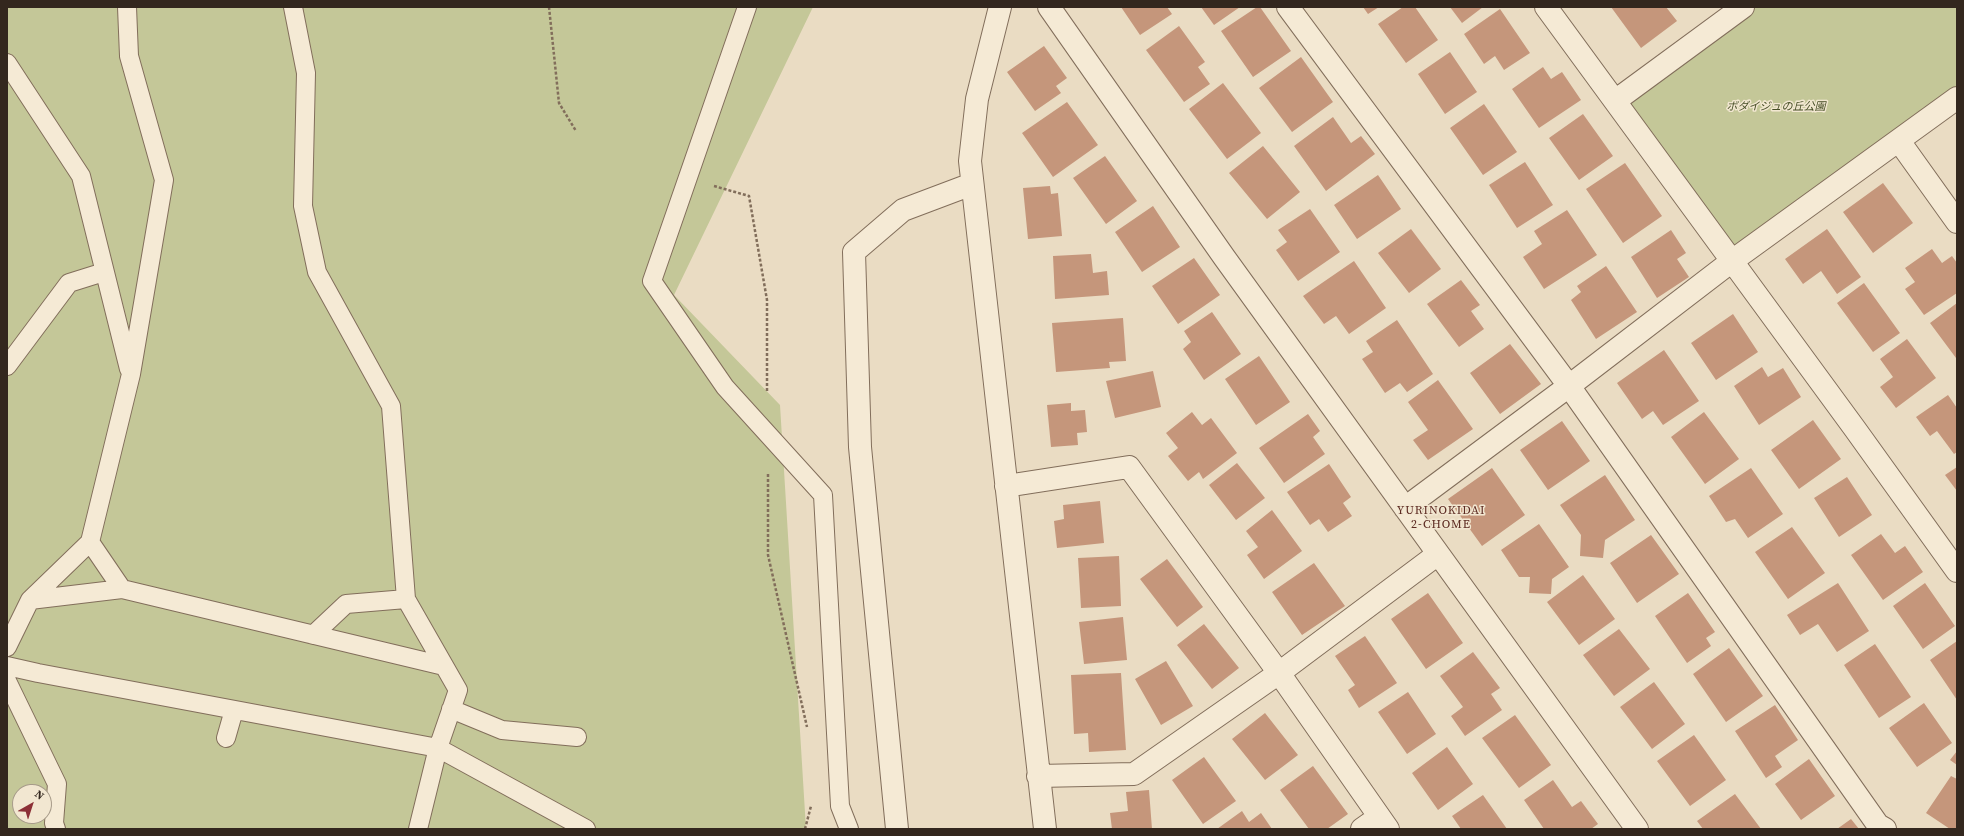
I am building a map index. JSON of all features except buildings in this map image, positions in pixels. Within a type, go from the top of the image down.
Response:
[{"type":"street","points":[[1000,7],[977,99],[970,161],[1045,829]]},
{"type":"street","points":[[1049,7],[1228,263],[1637,829]]},
{"type":"street","points":[[1288,7],[1569,386],[1878,825],[1885,829]]},
{"type":"street","points":[[1546,7],[1957,571]]},
{"type":"street","points":[[1615,101],[1743,7]]},
{"type":"street","points":[[1405,508],[1569,386],[1732,261],[1957,98]]},
{"type":"street","points":[[1899,141],[1957,222]]},
{"type":"street","points":[[897,829],[860,447],[854,252],[903,210],[972,184]]},
{"type":"street","points":[[1006,486],[1129,467],[1279,673],[1376,825]]},
{"type":"street","points":[[1038,776],[1134,774],[1279,673],[1438,554]]},
{"type":"lane","points":[[7,647],[30,600],[90,542],[131,374],[164,180],[129,56],[127,7]]},
{"type":"lane","points":[[293,7],[306,72],[303,206],[317,272],[391,406],[406,599],[458,690],[438,748],[418,829]]},
{"type":"lane","points":[[747,7],[689,179],[652,281],[725,387],[823,495],[840,806],[849,829]]},
{"type":"lane","points":[[7,63],[81,176],[104,272],[131,374]]},
{"type":"lane","points":[[7,366],[70,283],[104,272]]},
{"type":"lane","points":[[90,542],[122,589]]},
{"type":"lane","points":[[30,600],[122,589],[444,666]]},
{"type":"lane","points":[[313,635],[346,604],[406,599]]},
{"type":"lane","points":[[7,666],[438,748],[586,829]]},
{"type":"lane","points":[[7,681],[57,784],[54,824],[56,829]]},
{"type":"lane","points":[[452,709],[502,730],[577,737]]},
{"type":"lane","points":[[226,738],[234,710]]},
{"type":"path","points":[[549,7],[559,103],[576,131]]},
{"type":"path","points":[[689,179],[749,196],[767,300],[768,555],[808,733]]},
{"type":"path","points":[[805,829],[812,801]]},
{"type":"green space","points":[[7,7],[813,7],[674,295],[780,405],[806,829],[7,829]]},
{"type":"green space","name":"ボダイジュの丘公園","points":[[1743,7],[1957,7],[1957,98],[1732,261],[1615,101]]},
{"type":"district","name":"YURINOKIDAI 2-CHOME","points":[[1441,518]]}]
